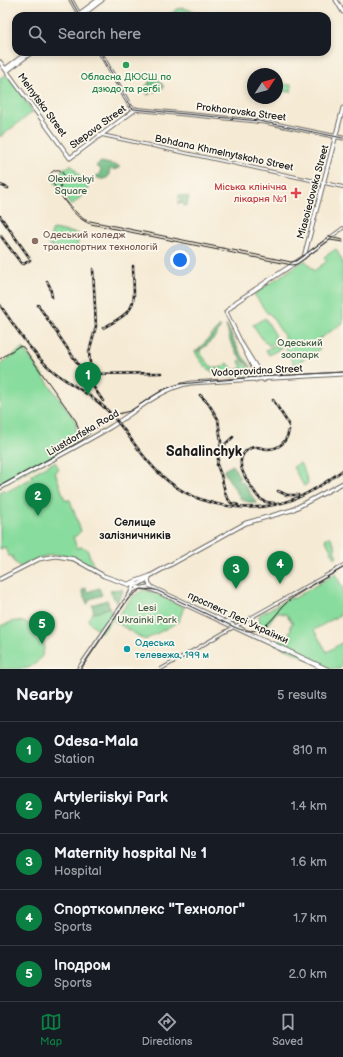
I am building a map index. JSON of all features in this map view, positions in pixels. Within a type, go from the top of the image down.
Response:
[{"type":"main road","points":[[71,0],[77,12]]},
{"type":"main road","points":[[84,12],[98,0]]},
{"type":"main road","points":[[85,12],[102,0]]},
{"type":"main road","points":[[336,0],[343,12]]},
{"type":"main road","points":[[6,70],[23,56]]},
{"type":"main road","points":[[6,70],[26,56]]},
{"type":"main road","points":[[102,56],[131,107],[130,114]]},
{"type":"main road","name":"Melnytska Street","points":[[0,62],[70,158]]},
{"type":"main road","name":"Prokhorovska Street","points":[[131,107],[136,109],[259,121],[343,138]]},
{"type":"main road","name":"Miasoiedovska Street","points":[[304,257],[343,108]]},
{"type":"main road","name":"Stepova Street","points":[[70,158],[136,109]]},
{"type":"main road","name":"Bohdana Khmelnytskoho Street","points":[[102,135],[343,187]]},
{"type":"main road","points":[[260,380],[245,347],[226,312],[236,302],[304,257],[343,228]]},
{"type":"main road","points":[[240,338],[260,380]]},
{"type":"main road","points":[[241,342],[245,347]]},
{"type":"main road","name":"Vodoprovidna Street","points":[[172,388],[191,383],[343,374]]},
{"type":"main road","name":"Liustdorfska Road","points":[[0,488],[78,446],[172,388]]},
{"type":"main road","points":[[131,585],[139,584],[241,525],[250,521],[292,510],[343,482]]},
{"type":"main road","points":[[0,579],[39,558],[56,556],[74,559],[102,576],[141,588],[150,588],[149,577]]},
{"type":"main road","points":[[161,669],[343,566]]},
{"type":"main road","points":[[131,585],[137,581],[149,577]]},
{"type":"main road","points":[[131,585],[137,581]]},
{"type":"main road","points":[[131,585],[132,592]]},
{"type":"main road","points":[[131,585],[132,592]]},
{"type":"main road","points":[[78,669],[132,592],[141,588]]},
{"type":"main road","name":"проспект Лесі Українки","points":[[150,588],[328,669]]},
{"type":"main road","name":"проспект Лесі Українки","points":[[150,588],[232,628],[323,669]]},
{"type":"main road","points":[[224,621],[246,620]]},
{"type":"green space","points":[[183,8],[194,12],[173,12],[177,9]]},
{"type":"green space","points":[[151,74],[155,75],[164,87],[154,92],[152,89],[151,93],[148,95],[144,89],[150,81],[147,78]]},
{"type":"green space","points":[[5,75],[9,76],[33,112],[0,137],[0,78]]},
{"type":"green space","points":[[283,84],[292,85],[291,92],[283,91]]},
{"type":"green space","points":[[101,162],[119,166],[119,168],[113,170],[111,168],[109,176],[105,179],[100,179],[95,176],[99,175],[101,169],[96,166]]},
{"type":"green space","name":"Olexiivskyi Square","points":[[71,164],[89,189],[71,206],[52,178]]},
{"type":"green space","points":[[179,195],[189,197],[187,205],[184,206],[183,203],[178,204],[178,202],[181,202]]},
{"type":"green space","points":[[53,229],[79,234],[77,248],[73,251],[49,246],[48,244]]},
{"type":"green space","name":"Одеський зоопарк","points":[[336,249],[343,262],[343,323],[316,341],[320,349],[294,365],[287,351],[284,336],[270,314],[267,313],[254,294],[305,260],[314,271],[327,261],[324,257]]},
{"type":"green space","points":[[265,318],[276,336],[274,337],[276,341],[269,346],[266,342],[265,343],[253,325]]},
{"type":"green space","points":[[227,325],[238,349],[252,369],[240,358],[230,341],[226,327]]},
{"type":"green space","points":[[220,326],[221,327],[217,333],[218,334],[197,351]]},
{"type":"green space","points":[[280,342],[283,347],[269,355],[266,350]]},
{"type":"green space","points":[[23,348],[76,422],[76,441],[60,450],[70,448],[24,473],[23,472],[30,468],[28,466],[24,468],[25,470],[18,474],[22,474],[0,486],[0,365]]},
{"type":"green space","points":[[200,350],[200,353],[212,367],[219,368],[228,363],[234,370],[242,368],[239,361],[240,360],[250,369],[253,374],[230,377],[214,373],[203,364],[197,355],[195,351]]},
{"type":"green space","points":[[54,462],[59,470],[55,472],[65,500],[70,500],[81,531],[73,537],[77,548],[81,547],[87,549],[94,567],[93,568],[61,555],[40,558],[20,567],[14,562],[12,556],[8,556],[5,547],[0,549],[0,492],[3,490],[8,491],[32,478],[32,474]]},
{"type":"green space","points":[[300,463],[308,483],[304,486],[293,467]]},
{"type":"green space","points":[[233,465],[240,478],[238,479],[239,481],[243,482],[257,504],[241,499],[224,472],[224,470]]},
{"type":"green space","points":[[330,536],[336,548],[334,550],[337,556],[335,558],[325,539]]},
{"type":"green space","points":[[335,574],[343,588],[343,613],[314,630],[327,652],[343,642],[343,663],[340,669],[330,669],[275,644],[281,639],[286,640],[290,636],[290,625],[293,624],[287,615],[277,612],[267,625],[260,629],[259,615],[292,597],[293,599]]},
{"type":"green space","points":[[86,588],[87,592],[99,588],[102,595],[88,600],[89,603],[87,604],[82,590]]},
{"type":"green space","points":[[122,589],[123,592],[116,603],[110,590]]},
{"type":"green space","name":"Lesi Ukrainki Park","points":[[143,590],[153,592],[184,607],[178,622],[145,640],[114,621],[133,596]]},
{"type":"green space","points":[[107,600],[111,612],[115,615],[102,633],[89,622],[88,619],[94,611],[92,605]]},
{"type":"green space","points":[[107,600],[109,607],[104,610],[103,608],[102,611],[94,613],[92,605]]},
{"type":"green space","points":[[15,621],[25,622],[39,632],[43,640],[44,647],[42,655],[37,662],[28,668],[0,669],[0,626]]},
{"type":"tram line","points":[[71,0],[78,12]]},
{"type":"tram line","points":[[102,56],[133,109],[259,121],[343,138]]},
{"type":"tram line","points":[[343,240],[329,237],[296,261],[291,262],[85,220],[63,198],[60,187],[65,178],[60,170],[53,171],[49,176],[63,198],[78,217],[91,224],[292,265],[297,264],[330,240],[343,242]]},
{"type":"tram line","points":[[0,359],[19,346],[23,347],[76,421],[79,431],[85,434],[118,414],[130,411],[164,389],[180,384],[257,377],[343,372]]},
{"type":"tram line","points":[[0,486],[81,441],[91,432]]},
{"type":"tram line","points":[[81,669],[128,599],[141,589],[156,590],[234,627],[250,631],[257,630],[266,625],[292,598],[343,568]]},
{"type":"railway","points":[[0,185],[8,188]]},
{"type":"railway","points":[[0,216],[29,257]]},
{"type":"railway","points":[[0,235],[21,263],[24,264],[30,260]]},
{"type":"railway","points":[[103,328],[123,316],[132,304],[134,298],[133,266]]},
{"type":"railway","points":[[92,384],[89,352],[96,326],[93,269]]},
{"type":"railway","points":[[47,281],[52,297]]},
{"type":"railway","points":[[0,305],[24,340],[45,364],[59,376],[105,408],[120,424],[153,467],[175,486],[191,495],[208,502],[225,506],[262,507],[280,504],[297,498],[321,486],[343,470]]},
{"type":"railway","points":[[38,305],[103,401]]},
{"type":"railway","points":[[90,374],[162,373]]},
{"type":"railway","points":[[200,395],[208,403],[218,419],[221,442],[217,465],[226,496],[231,503],[238,505]]},
{"type":"railway","points":[[273,400],[289,426]]},
{"type":"railway","points":[[274,503],[264,501],[257,496],[245,477],[241,467],[242,457],[245,452],[255,447],[268,449],[276,448],[285,441],[289,430]]},
{"type":"railway","points":[[220,449],[233,437]]},
{"type":"railway","points":[[278,491],[287,495],[298,495]]},
{"type":"place","name":"Обласна ДЮСШ по дзюдо та регбі","points":[[126,65]]},
{"type":"place","name":"Міська клінічна лікарня №1","points":[[296,193]]},
{"type":"place","name":"Одеський коледж транспортних технологій","points":[[35,241]]},
{"type":"place","name":"Odesa-Mala","points":[[88,395]]},
{"type":"place","name":"Artyleriiskyi Park","points":[[38,516]]},
{"type":"place","name":"Спорткомплекс \"Технолог\"","points":[[280,584]]},
{"type":"place","name":"Maternity hospital № 1","points":[[236,589]]},
{"type":"place","name":"Іподром","points":[[42,644]]},
{"type":"place","name":"Одеська телевежа, 199 м","points":[[127,649]]},
{"type":"district","name":"Sahalinchyk","points":[[204,451]]},
{"type":"district","name":"Селище залізничників","points":[[135,528]]}]
